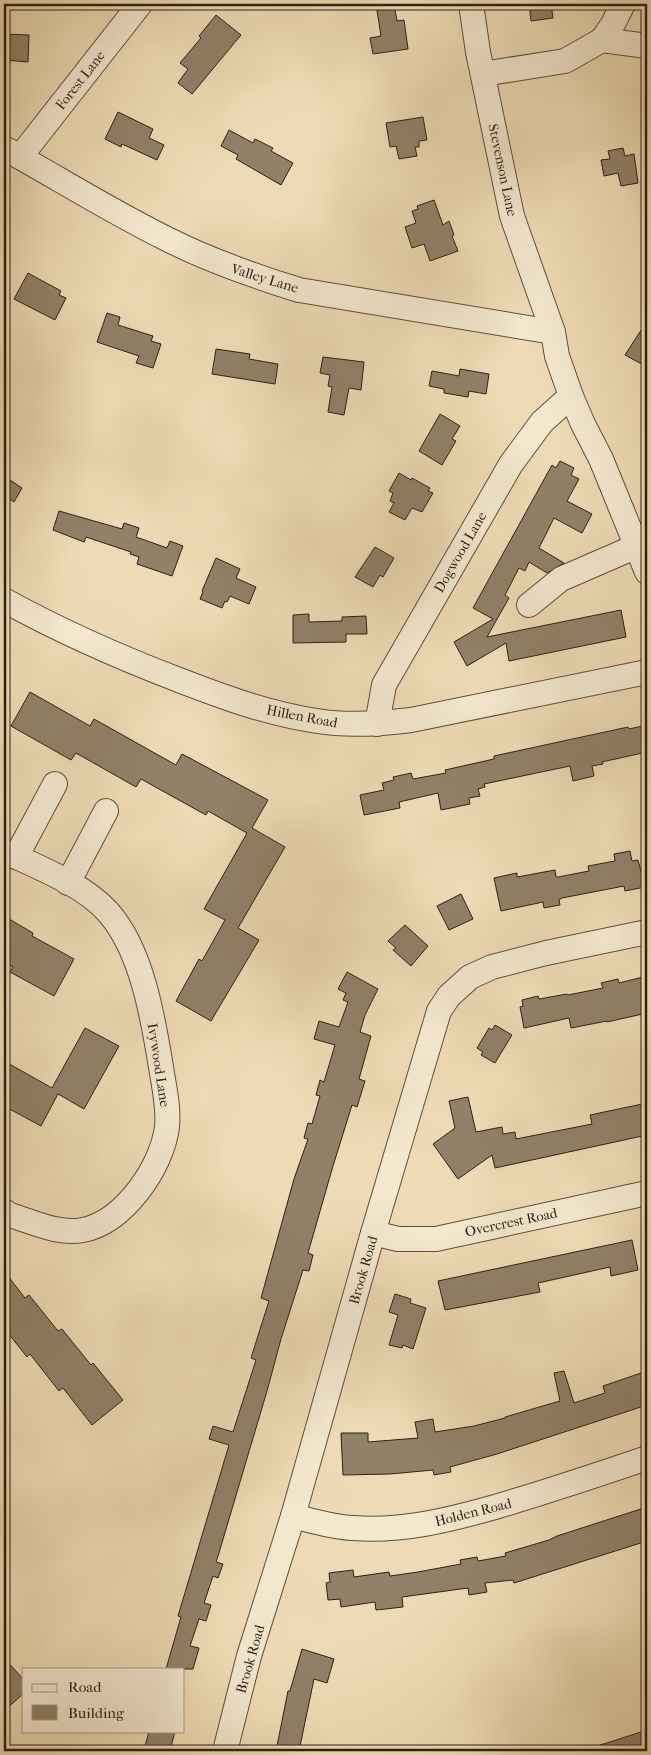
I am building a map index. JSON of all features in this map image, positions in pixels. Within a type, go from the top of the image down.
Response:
[{"type":"street","name":"Forest Lane","points":[[12,152],[140,4]]},
{"type":"street","name":"Stevenson Lane","points":[[471,4],[483,74],[512,216],[553,332],[557,356],[571,396],[601,458],[647,572]]},
{"type":"street","points":[[483,74],[565,61],[602,40],[623,4]]},
{"type":"street","points":[[602,40],[647,46]]},
{"type":"street","name":"Valley Lane","points":[[12,152],[167,239],[226,266],[266,280],[299,290],[553,332]]},
{"type":"street","name":"Stevenson Lane","points":[[553,332],[567,352],[593,422],[601,458]]},
{"type":"street","name":"Dogwood Lane","points":[[377,724],[384,685],[511,464],[542,422],[571,396]]},
{"type":"street","points":[[529,605],[561,579],[637,546]]},
{"type":"street","name":"Hillen Road","points":[[4,600],[76,637],[152,670],[223,696],[284,715],[318,722],[377,724],[411,720],[647,672]]},
{"type":"street","points":[[10,854],[55,784]]},
{"type":"street","points":[[68,883],[106,811]]},
{"type":"street","name":"Ivywood Lane","points":[[4,1211],[10,1215],[57,1230],[70,1232],[96,1227],[114,1216],[135,1194],[152,1169],[164,1144],[168,1115],[153,1024],[137,964],[125,936],[108,912],[94,899],[68,883],[10,854]]},
{"type":"street","name":"Brook Road","points":[[225,1751],[249,1656],[294,1516],[373,1233],[439,1012],[449,996],[470,977],[492,967],[546,953],[647,932]]},
{"type":"street","name":"Overcrest Road","points":[[373,1233],[398,1240],[436,1239],[647,1192]]},
{"type":"street","name":"Holden Road","points":[[294,1516],[328,1525],[352,1528],[382,1529],[418,1526],[528,1498],[647,1458]]},
{"type":"building","points":[[376,4],[394,4],[397,21],[404,20],[408,49],[373,54],[370,38],[381,36]]},
{"type":"building","points":[[529,4],[551,4],[553,18],[531,21]]},
{"type":"building","points":[[216,15],[241,35],[192,94],[178,83],[188,69],[180,63],[201,38],[199,36]]},
{"type":"building","points":[[4,34],[29,35],[28,62],[4,60]]},
{"type":"building","points":[[118,112],[153,129],[149,138],[164,145],[157,160],[122,144],[121,147],[105,139]]},
{"type":"building","points":[[423,117],[427,140],[419,141],[419,147],[415,147],[417,156],[399,159],[396,146],[390,147],[386,123]]},
{"type":"building","points":[[229,130],[253,143],[255,139],[273,148],[271,151],[293,163],[281,185],[236,159],[238,155],[221,146]]},
{"type":"building","points":[[623,148],[625,156],[634,154],[638,183],[621,186],[618,173],[604,176],[601,160],[610,159],[608,151]]},
{"type":"building","points":[[434,200],[443,225],[449,221],[458,251],[430,261],[424,244],[412,248],[405,227],[416,223],[412,211],[418,209],[417,206]]},
{"type":"building","points":[[28,273],[61,291],[59,295],[66,298],[55,320],[14,299]]},
{"type":"building","points":[[107,313],[120,317],[118,325],[153,336],[151,341],[161,344],[153,368],[136,363],[139,356],[97,342]]},
{"type":"building","points":[[647,321],[647,367],[625,355]]},
{"type":"building","points":[[216,349],[250,354],[249,359],[278,364],[275,384],[212,374]]},
{"type":"building","points":[[323,357],[364,362],[361,390],[349,388],[344,415],[328,412],[332,387],[328,386],[330,375],[320,373]]},
{"type":"building","points":[[460,369],[489,374],[486,394],[469,391],[468,397],[444,393],[444,389],[429,386],[432,371],[459,376]]},
{"type":"building","points":[[440,414],[460,426],[452,439],[456,441],[442,465],[419,451]]},
{"type":"building","points":[[560,461],[574,468],[571,475],[579,479],[567,501],[592,514],[582,533],[554,518],[539,548],[564,563],[547,573],[529,562],[525,571],[519,568],[505,595],[509,598],[487,637],[621,610],[626,637],[509,661],[506,643],[467,666],[454,642],[493,619],[473,608],[552,465],[556,468]]},
{"type":"building","points":[[399,473],[430,488],[428,491],[433,493],[422,512],[412,508],[405,520],[389,512],[394,503],[390,501],[393,493],[389,491]]},
{"type":"building","points":[[4,476],[22,488],[14,502],[4,495]]},
{"type":"building","points":[[59,511],[122,529],[124,523],[139,528],[136,537],[167,548],[170,541],[183,546],[172,576],[137,564],[139,557],[130,554],[131,552],[86,537],[84,542],[53,530]]},
{"type":"building","points":[[375,547],[394,558],[383,577],[380,575],[373,587],[355,577]]},
{"type":"building","points":[[216,558],[240,569],[236,578],[256,587],[249,604],[230,596],[222,608],[200,599]]},
{"type":"building","points":[[309,614],[309,622],[342,621],[342,617],[366,616],[367,634],[346,634],[346,642],[293,643],[293,615]]},
{"type":"building","points":[[30,692],[90,726],[94,719],[176,765],[182,754],[268,800],[252,828],[285,847],[238,928],[259,940],[211,1021],[176,1001],[199,959],[202,961],[225,920],[204,909],[247,833],[208,811],[206,815],[141,779],[136,787],[76,753],[71,760],[11,726]]},
{"type":"building","points":[[647,725],[647,752],[592,766],[594,776],[573,781],[570,766],[484,784],[485,787],[478,789],[480,796],[469,798],[470,804],[441,810],[438,793],[399,802],[400,808],[364,815],[360,795],[384,790],[382,783],[394,780],[393,777],[411,773],[413,779],[446,773],[445,770],[494,759],[494,756],[628,727],[629,729]]},
{"type":"building","points":[[630,851],[632,861],[638,860],[645,887],[625,891],[624,886],[562,898],[559,900],[560,905],[544,908],[543,902],[501,911],[494,878],[517,873],[517,877],[555,870],[556,877],[558,877],[589,871],[588,866],[615,861],[614,854]]},
{"type":"building","points":[[461,894],[473,919],[449,930],[437,906]]},
{"type":"building","points":[[4,916],[33,933],[32,936],[74,959],[54,996],[10,972],[13,967],[4,962]]},
{"type":"building","points":[[405,925],[428,946],[411,966],[393,950],[396,948],[388,941]]},
{"type":"building","points":[[347,972],[378,989],[365,1015],[360,1032],[371,1036],[359,1079],[365,1081],[357,1107],[352,1105],[333,1166],[308,1253],[313,1255],[309,1271],[303,1270],[281,1339],[216,1562],[223,1564],[218,1578],[213,1576],[204,1603],[211,1605],[206,1621],[199,1619],[190,1646],[199,1648],[193,1669],[166,1668],[181,1617],[178,1616],[229,1445],[209,1439],[213,1426],[233,1432],[256,1360],[251,1358],[269,1301],[261,1298],[294,1179],[308,1139],[304,1138],[308,1123],[312,1124],[320,1096],[316,1095],[320,1080],[324,1082],[335,1045],[314,1039],[319,1021],[339,1027],[348,1002],[343,1000],[346,993],[338,989]]},
{"type":"building","points":[[647,976],[647,1013],[571,1028],[569,1018],[524,1028],[520,1007],[523,1006],[522,1000],[538,996],[539,999],[568,995],[603,988],[601,983],[618,979],[619,983]]},
{"type":"building","points":[[495,1025],[512,1035],[495,1063],[481,1055],[483,1052],[477,1048],[489,1028],[492,1030]]},
{"type":"building","points":[[85,1028],[119,1046],[84,1109],[58,1094],[41,1126],[4,1106],[4,1061],[52,1088]]},
{"type":"building","points":[[468,1097],[476,1132],[502,1127],[503,1134],[515,1132],[516,1139],[592,1124],[590,1115],[647,1103],[647,1135],[495,1168],[492,1155],[458,1179],[433,1144],[455,1128],[449,1101]]},
{"type":"building","points":[[632,1240],[638,1270],[611,1276],[610,1267],[538,1283],[540,1292],[445,1310],[438,1281]]},
{"type":"building","points":[[4,1271],[25,1298],[29,1295],[58,1331],[62,1329],[123,1400],[92,1425],[63,1388],[59,1391],[30,1354],[27,1357],[4,1328]]},
{"type":"building","points":[[395,1294],[411,1299],[410,1303],[426,1308],[413,1349],[403,1345],[402,1348],[389,1345],[398,1315],[389,1312]]},
{"type":"building","points":[[564,1371],[574,1403],[605,1393],[603,1386],[647,1371],[647,1405],[497,1454],[450,1467],[451,1472],[434,1475],[433,1470],[390,1474],[343,1475],[341,1433],[368,1433],[368,1442],[418,1438],[415,1422],[433,1419],[435,1432],[474,1426],[505,1418],[560,1401],[554,1373]]},
{"type":"building","points":[[647,1507],[647,1541],[514,1583],[513,1580],[485,1583],[487,1592],[469,1595],[468,1588],[402,1597],[403,1607],[376,1610],[375,1602],[341,1607],[340,1599],[328,1600],[326,1583],[330,1582],[329,1573],[353,1570],[354,1577],[389,1572],[390,1576],[461,1564],[460,1560],[477,1557],[478,1561],[506,1556],[505,1553]]},
{"type":"building","points":[[302,1649],[334,1659],[327,1683],[314,1679],[299,1751],[276,1751],[288,1691],[290,1691]]},
{"type":"building","points":[[4,1658],[22,1678],[22,1695],[4,1711]]},
{"type":"building","points":[[149,1732],[175,1732],[170,1751],[144,1751]]},
{"type":"building","points":[[641,1732],[647,1751],[592,1751],[591,1748]]}]
